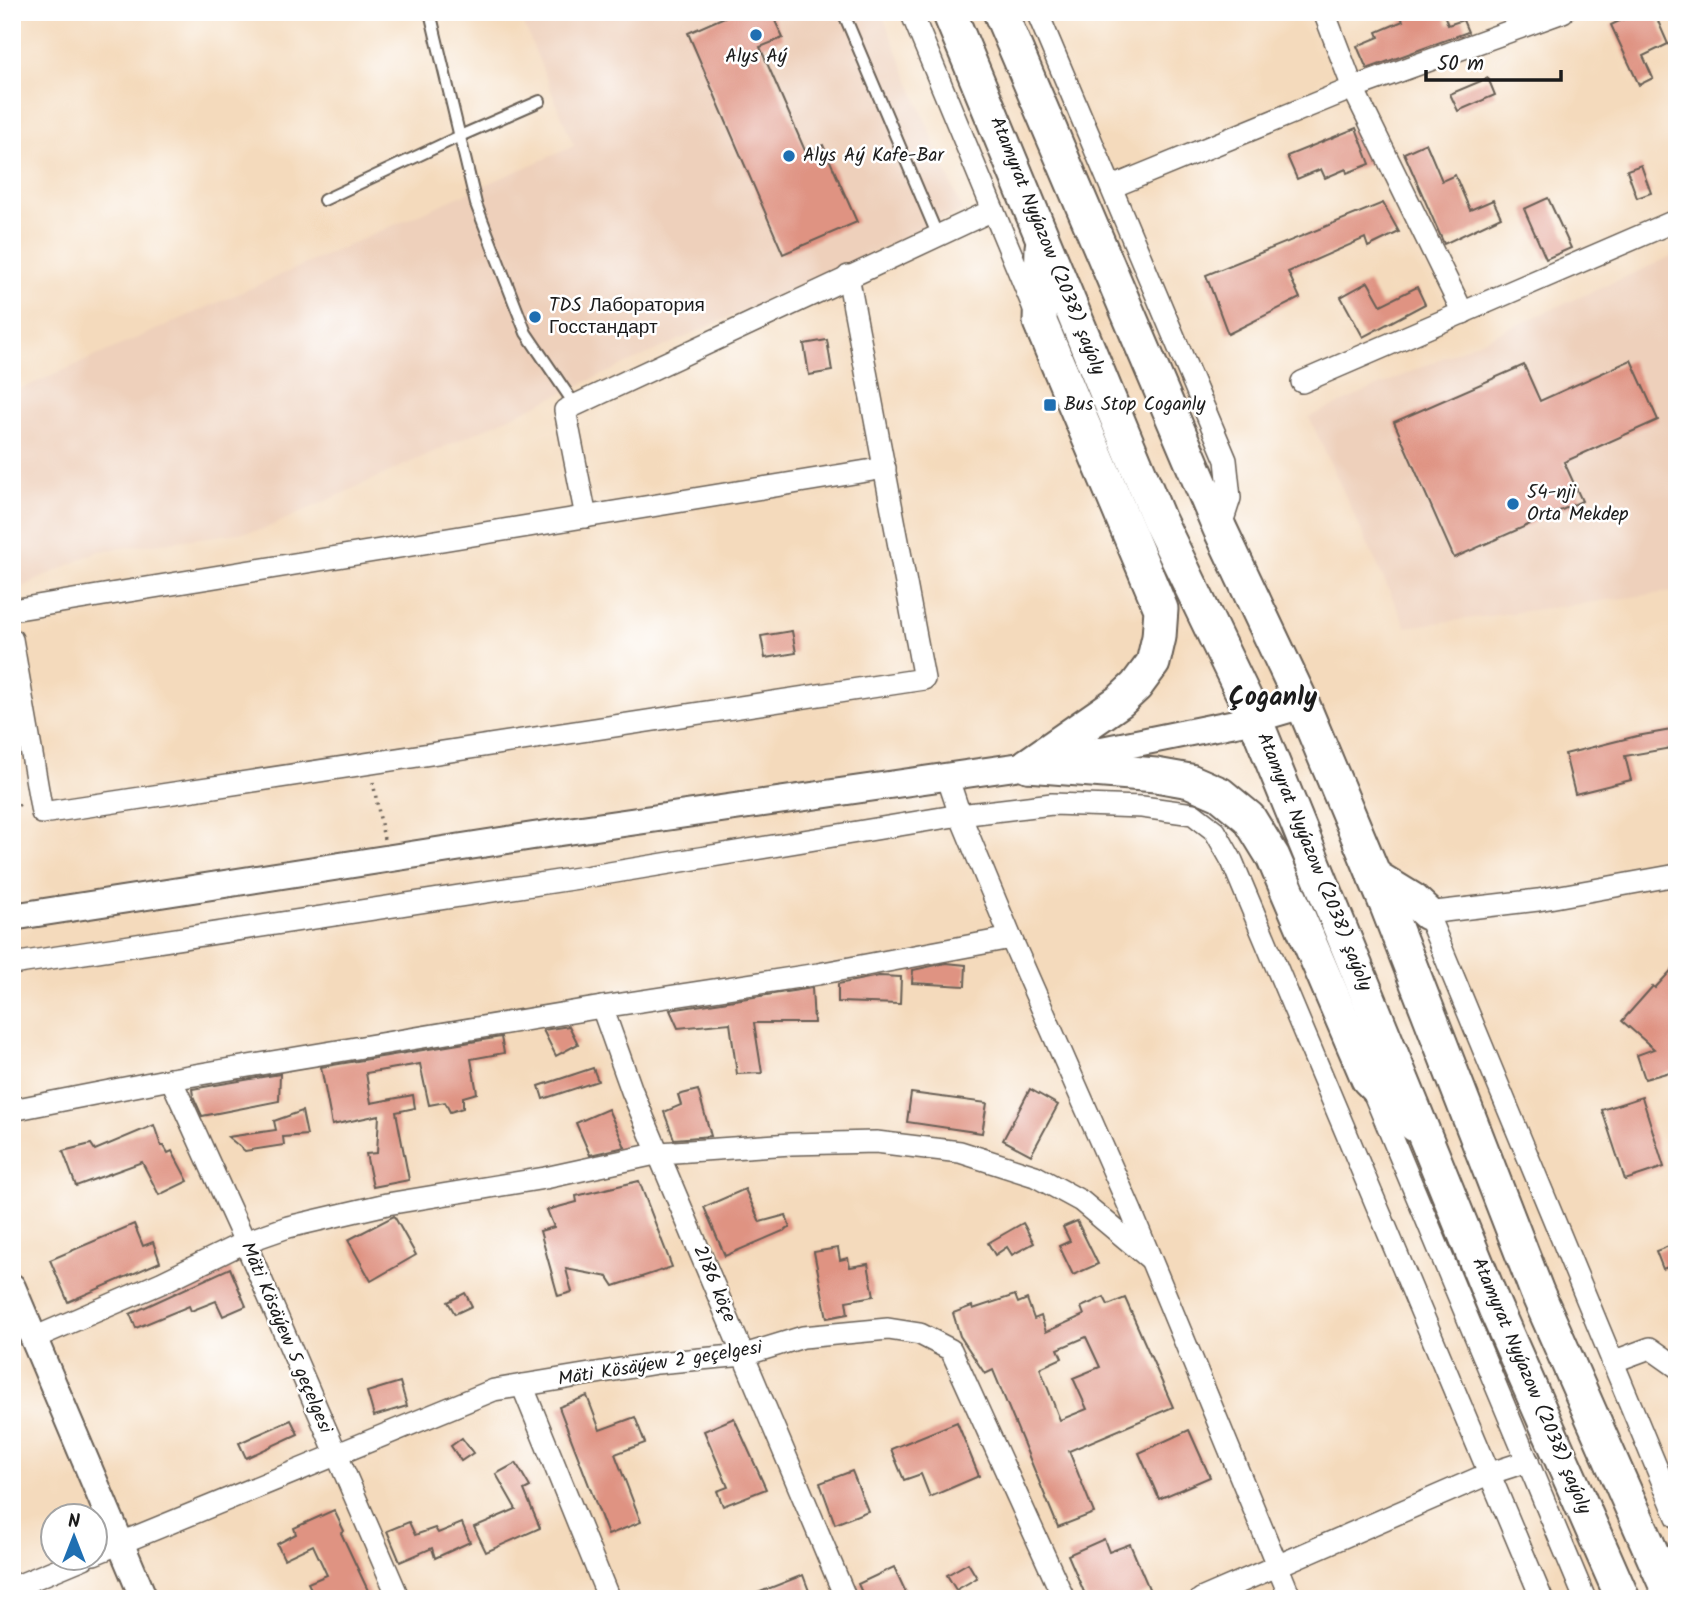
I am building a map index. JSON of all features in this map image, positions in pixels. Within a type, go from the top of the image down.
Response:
[{"type":"main road","name":"Atamyrat Nyýazow (2038) şaýoly","points":[[949,12],[1159,520],[1255,719],[1495,1308],[1623,1599]]},
{"type":"main road","points":[[1000,12],[1220,529],[1303,705],[1374,876],[1538,1292],[1672,1599]]},
{"type":"main road","points":[[1028,765],[1120,701],[1136,686],[1153,663],[1159,637],[1161,609],[1040,322],[1043,234]]},
{"type":"main road","points":[[1105,476],[1159,520]]},
{"type":"main road","points":[[1028,765],[1156,775],[1190,781],[1220,793],[1250,818],[1273,857],[1368,1079],[1425,1134]]},
{"type":"main road","points":[[1316,867],[1317,960]]},
{"type":"main road","points":[[1374,876],[1413,900],[1427,913]]},
{"type":"street","points":[[911,12],[1040,322]]},
{"type":"street","points":[[1037,12],[1226,460],[1230,498],[1220,529]]},
{"type":"street","points":[[1324,12],[1353,88],[1463,313]]},
{"type":"street","points":[[1112,187],[1353,88],[1541,16],[1563,12]]},
{"type":"street","points":[[586,517],[565,410],[993,210]]},
{"type":"street","points":[[1302,382],[1677,220]]},
{"type":"street","points":[[12,639],[42,813],[924,679],[849,276]]},
{"type":"street","points":[[12,610],[885,468]]},
{"type":"street","points":[[12,917],[1028,765],[1255,719],[1303,705]]},
{"type":"street","points":[[947,776],[960,815],[1151,1260],[1291,1599]]},
{"type":"street","points":[[12,964],[585,877],[960,815],[1052,804],[1142,807],[1193,814],[1215,831],[1232,861],[1542,1599]]},
{"type":"street","points":[[1677,875],[1538,900],[1427,913],[1677,1517]]},
{"type":"street","points":[[12,1110],[171,1079],[818,974],[1011,937]]},
{"type":"street","name":"2186 köçe","points":[[602,1007],[632,1091],[846,1599]]},
{"type":"street","name":"Mäti Kösäýew 5 geçelgesi","points":[[171,1079],[245,1242],[399,1599]]},
{"type":"street","points":[[1368,1079],[1585,1599]]},
{"type":"street","points":[[34,1338],[161,1283],[245,1242],[288,1227],[387,1204],[545,1178],[660,1153],[791,1144],[876,1142],[960,1152],[1035,1176],[1081,1201],[1151,1260]]},
{"type":"street","points":[[12,1287],[144,1599]]},
{"type":"street","name":"Mäti Kösäýew 2 geçelgesi","points":[[108,1549],[494,1390],[657,1363],[744,1355],[803,1337],[888,1329],[920,1334],[951,1350],[1065,1599]]},
{"type":"street","points":[[1612,1363],[1650,1348],[1677,1367]]},
{"type":"street","points":[[522,1385],[609,1599]]},
{"type":"street","points":[[1201,1599],[1488,1474],[1528,1461]]},
{"type":"street","points":[[12,1588],[52,1572]]},
{"type":"lane","points":[[430,12],[476,204],[526,333],[575,405]]},
{"type":"lane","points":[[843,12],[937,234]]},
{"type":"lane","points":[[324,200],[540,101]]},
{"type":"path","points":[[369,763],[387,859]]},
{"type":"shaded area","points":[[519,12],[881,12],[962,211],[262,530],[98,551],[12,592],[12,393],[574,146]]},
{"type":"shaded area","name":"54-nji Orta Mekdep","points":[[1677,254],[1677,591],[1406,627],[1309,417]]},
{"type":"building","points":[[736,12],[771,12],[783,38],[760,47],[806,153],[823,145],[857,222],[783,254],[688,33]]},
{"type":"building","points":[[1399,12],[1443,12],[1448,25],[1463,20],[1468,32],[1367,69],[1357,46],[1379,37],[1377,32],[1403,21]]},
{"type":"building","points":[[1638,12],[1654,12],[1668,44],[1643,56],[1653,78],[1639,85],[1611,25]]},
{"type":"building","points":[[1488,78],[1495,95],[1458,111],[1450,94]]},
{"type":"building","points":[[1356,128],[1370,164],[1347,173],[1346,169],[1325,178],[1321,169],[1297,179],[1287,156]]},
{"type":"building","points":[[1426,143],[1442,181],[1455,175],[1470,210],[1493,200],[1501,217],[1444,244],[1404,153]]},
{"type":"building","points":[[1641,165],[1651,193],[1637,198],[1627,170]]},
{"type":"building","points":[[1548,198],[1571,248],[1546,259],[1524,209]]},
{"type":"building","points":[[1383,203],[1399,232],[1368,247],[1365,238],[1288,272],[1300,298],[1228,334],[1206,275]]},
{"type":"building","points":[[1368,282],[1381,305],[1417,287],[1425,304],[1363,337],[1341,297]]},
{"type":"building","points":[[827,340],[832,371],[809,375],[804,344]]},
{"type":"building","points":[[1631,360],[1658,420],[1564,462],[1582,501],[1454,558],[1394,422],[1524,365],[1540,401]]},
{"type":"building","points":[[792,631],[796,653],[765,658],[761,636]]},
{"type":"building","points":[[1677,729],[1677,747],[1625,756],[1631,780],[1575,794],[1565,754]]},
{"type":"building","points":[[946,963],[966,965],[965,986],[912,983],[913,970]]},
{"type":"building","points":[[1677,964],[1677,1070],[1645,1079],[1637,1055],[1654,1049],[1622,1021]]},
{"type":"building","points":[[879,976],[901,977],[900,1004],[838,1002],[838,984]]},
{"type":"building","points":[[812,988],[814,1023],[754,1023],[762,1073],[737,1074],[730,1023],[678,1028],[670,1010]]},
{"type":"building","points":[[569,1026],[578,1044],[556,1056],[543,1030]]},
{"type":"building","points":[[501,1037],[504,1053],[471,1059],[477,1093],[463,1097],[463,1108],[450,1112],[445,1102],[429,1105],[420,1064],[366,1073],[371,1103],[413,1095],[415,1108],[396,1112],[409,1180],[373,1187],[366,1154],[377,1153],[379,1115],[332,1125],[321,1067]]},
{"type":"building","points":[[593,1068],[598,1081],[543,1099],[539,1086]]},
{"type":"building","points":[[280,1074],[279,1101],[202,1116],[193,1096],[192,1089]]},
{"type":"building","points":[[1030,1089],[1058,1105],[1031,1155],[1003,1140]]},
{"type":"building","points":[[698,1090],[711,1136],[674,1139],[664,1112],[681,1105],[678,1095]]},
{"type":"building","points":[[911,1093],[987,1103],[982,1133],[907,1122]]},
{"type":"building","points":[[1642,1097],[1664,1167],[1625,1180],[1602,1110]]},
{"type":"building","points":[[608,1109],[625,1147],[590,1155],[576,1123]]},
{"type":"building","points":[[302,1111],[307,1135],[283,1137],[284,1145],[245,1151],[228,1137],[276,1130],[274,1121]]},
{"type":"building","points":[[154,1125],[161,1146],[164,1146],[168,1153],[172,1151],[188,1181],[159,1195],[142,1162],[76,1186],[63,1151],[91,1144],[95,1150]]},
{"type":"building","points":[[639,1181],[672,1267],[614,1286],[608,1277],[566,1269],[572,1292],[558,1296],[540,1231],[554,1227],[547,1210],[577,1202],[576,1196]]},
{"type":"building","points":[[745,1189],[760,1222],[786,1215],[790,1228],[725,1256],[704,1207]]},
{"type":"building","points":[[394,1216],[416,1255],[371,1281],[348,1240]]},
{"type":"building","points":[[1077,1221],[1098,1264],[1073,1275],[1059,1246],[1070,1241],[1063,1227]]},
{"type":"building","points":[[1023,1223],[1034,1243],[1012,1255],[1007,1247],[995,1255],[988,1243]]},
{"type":"building","points":[[134,1224],[143,1246],[153,1242],[160,1262],[68,1302],[50,1260]]},
{"type":"building","points":[[1677,1243],[1677,1263],[1663,1269],[1656,1251]]},
{"type":"building","points":[[838,1248],[840,1260],[848,1258],[850,1267],[868,1264],[874,1296],[846,1301],[848,1314],[827,1318],[814,1252]]},
{"type":"building","points":[[230,1268],[246,1306],[223,1316],[216,1301],[191,1311],[189,1306],[136,1328],[130,1314]]},
{"type":"building","points":[[465,1293],[472,1306],[455,1314],[448,1302]]},
{"type":"building","points":[[1015,1295],[1018,1303],[1027,1299],[1034,1319],[1041,1316],[1046,1332],[1084,1315],[1081,1307],[1104,1297],[1108,1305],[1125,1298],[1173,1407],[1069,1451],[1094,1513],[1058,1527],[993,1370],[985,1374],[960,1336],[953,1313],[972,1306],[973,1309]],"holes":[[[1086,1337],[1100,1367],[1073,1378],[1087,1409],[1060,1420],[1040,1368],[1062,1358],[1058,1349]]]},
{"type":"building","points":[[400,1382],[407,1406],[374,1416],[367,1392]]},
{"type":"building","points":[[587,1396],[600,1430],[635,1417],[645,1443],[615,1454],[641,1522],[608,1535],[559,1407]]},
{"type":"building","points":[[734,1418],[766,1489],[723,1506],[717,1491],[728,1487],[704,1431]]},
{"type":"building","points":[[291,1420],[298,1434],[246,1458],[239,1443]]},
{"type":"building","points":[[957,1422],[979,1476],[930,1497],[921,1474],[904,1480],[891,1449]]},
{"type":"building","points":[[1189,1430],[1210,1477],[1159,1499],[1139,1453]]},
{"type":"building","points":[[462,1438],[473,1453],[461,1461],[451,1446]]},
{"type":"building","points":[[516,1463],[530,1487],[524,1490],[540,1528],[486,1552],[474,1527],[516,1509],[496,1474]]},
{"type":"building","points":[[852,1471],[868,1511],[835,1524],[820,1483]]},
{"type":"building","points":[[334,1510],[344,1531],[341,1533],[372,1599],[333,1599],[330,1593],[316,1599],[308,1583],[327,1575],[313,1545],[284,1559],[277,1544],[296,1534],[294,1528]]},
{"type":"building","points":[[409,1522],[415,1535],[435,1528],[438,1533],[462,1523],[470,1542],[435,1558],[432,1548],[400,1562],[387,1531]]},
{"type":"building","points":[[1104,1539],[1109,1552],[1130,1544],[1150,1591],[1131,1599],[1087,1599],[1068,1555]]},
{"type":"building","points":[[968,1563],[977,1578],[956,1590],[947,1575]]},
{"type":"building","points":[[894,1567],[909,1599],[865,1599],[858,1584]]},
{"type":"building","points":[[803,1575],[812,1599],[745,1599],[745,1598]]},
{"type":"place","name":"Alys Aý","points":[[756,35]]},
{"type":"place","name":"Alys Aý Kafe-Bar","points":[[789,156]]},
{"type":"place","name":"TDS Лаборатория Госстандарт","points":[[535,317]]},
{"type":"place","name":"Bus Stop Coganly","points":[[1050,405]]},
{"type":"place","name":"54-nji Orta Mekdep","points":[[1513,504]]},
{"type":"district","name":"Çoganly","points":[[1273,698]]}]
